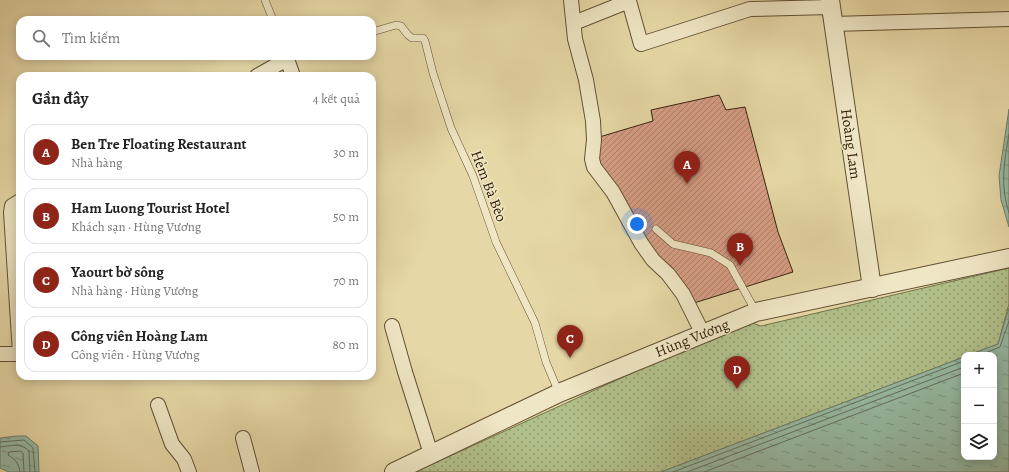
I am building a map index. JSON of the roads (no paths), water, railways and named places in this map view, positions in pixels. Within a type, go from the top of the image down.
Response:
[{"type":"street","points":[[571,0],[575,39],[586,80],[593,121],[594,140],[592,159],[594,167],[613,192],[641,243],[653,260],[668,274],[682,294],[703,334]]},
{"type":"street","points":[[574,22],[629,1],[641,44],[749,4],[831,10],[1009,19]]},
{"type":"street","name":"Hoàng Lam","points":[[831,10],[872,288]]},
{"type":"street","points":[[264,72],[285,60]]},
{"type":"street","points":[[289,60],[292,72]]},
{"type":"street","points":[[16,204],[12,206],[10,212],[16,297]]},
{"type":"street","name":"Hùng Vương","points":[[394,472],[559,393],[756,312],[1005,258]]},
{"type":"street","points":[[392,326],[431,454]]},
{"type":"street","points":[[0,354],[16,354]]},
{"type":"street","points":[[158,406],[172,444],[184,459],[189,472]]},
{"type":"street","points":[[243,438],[252,472]]},
{"type":"lane","points":[[265,0],[271,16]]},
{"type":"lane","name":"Hẻm Bà Bèo","points":[[376,31],[396,25],[401,26],[412,38],[423,38],[425,41],[451,128],[473,176],[496,242],[535,322],[546,362],[559,393]]},
{"type":"lane","points":[[656,229],[673,244],[711,253],[730,265],[756,312]]},
{"type":"water","points":[[1009,109],[1009,227],[1001,200],[999,176]]},
{"type":"water","points":[[1009,308],[1009,472],[661,472],[961,358],[961,460],[997,460],[997,352],[977,352],[998,344]]},
{"type":"water","points":[[26,436],[38,446],[39,472],[9,472],[0,468],[0,438]]},
{"type":"place","name":"Ben Tre Floating Restaurant","points":[[687,184]]},
{"type":"place","name":"Ham Luong Tourist Hotel","points":[[740,266]]},
{"type":"place","name":"Yaourt bờ sông","points":[[570,358]]},
{"type":"place","name":"Công viên Hoàng Lam","points":[[737,389]]}]
